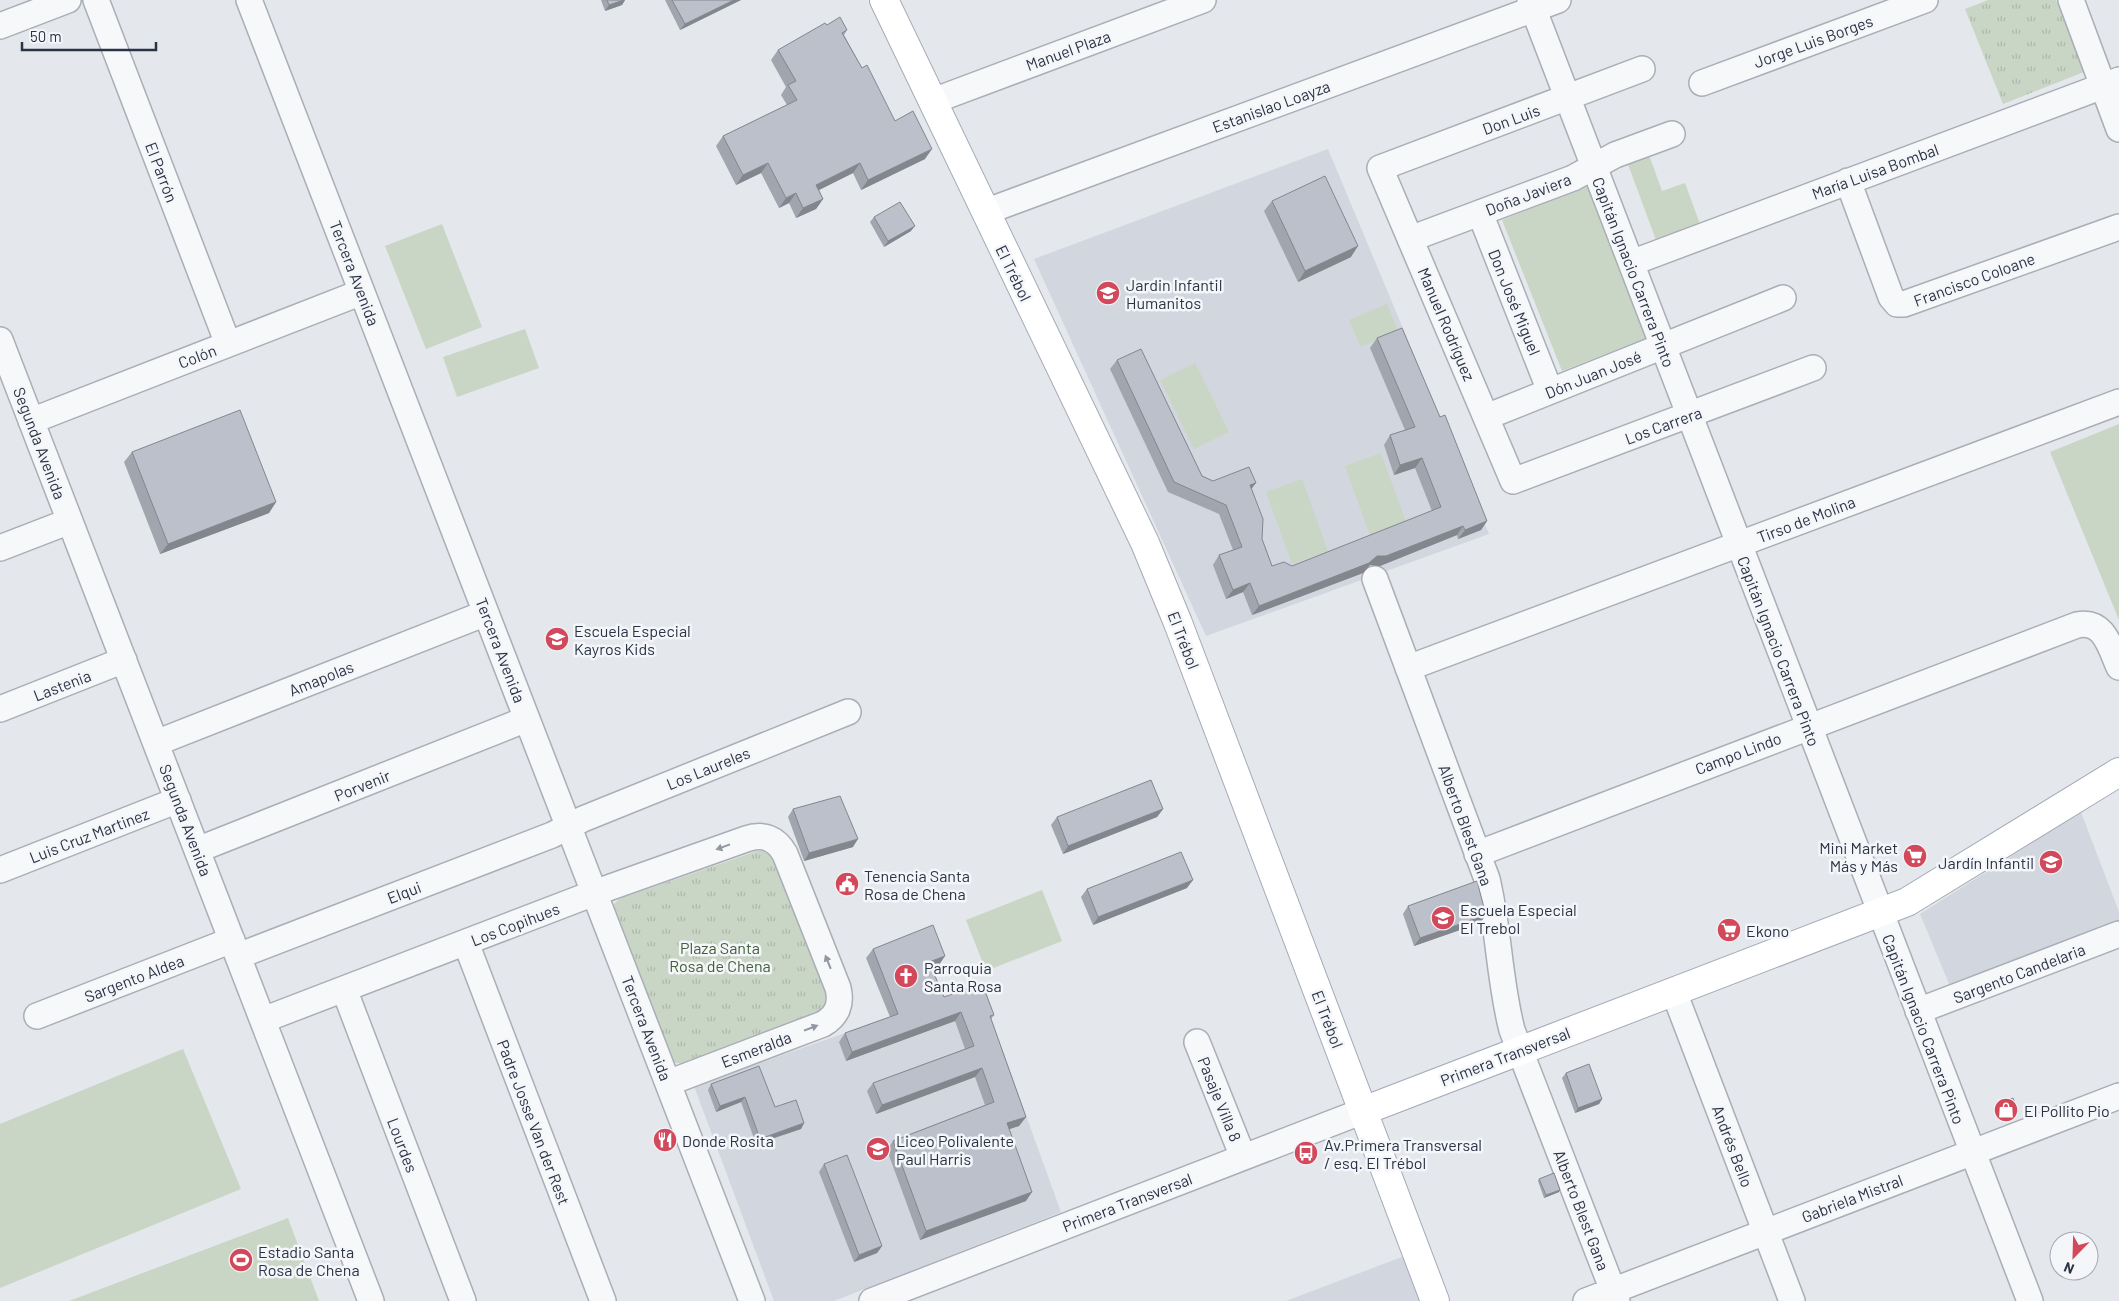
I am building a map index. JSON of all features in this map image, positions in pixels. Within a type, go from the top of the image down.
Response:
[{"type":"main road","name":"El Trébol","points":[[884,0],[1152,558],[1435,1301]]},
{"type":"main road","name":"Primera Transversal","points":[[1363,1111],[1880,914],[1920,895],[2119,772]]},
{"type":"street","points":[[0,26],[68,0]]},
{"type":"street","name":"El Parrón","points":[[96,0],[228,344]]},
{"type":"street","name":"Tercera Avenida","points":[[249,0],[752,1301]]},
{"type":"street","name":"Manuel Plaza","points":[[933,101],[1203,0]]},
{"type":"street","name":"Estanislao Loayza","points":[[985,212],[1531,5],[1558,0]]},
{"type":"street","name":"Jorge Luis Borges","points":[[1702,83],[1925,0]]},
{"type":"street","points":[[2071,0],[2111,83],[2119,129]]},
{"type":"street","name":"Capitán Ignacio Carrera Pinto","points":[[1531,5],[2030,1301]]},
{"type":"street","name":"Don Luis","points":[[1380,168],[1642,69]]},
{"type":"street","name":"María Luisa Bombal","points":[[1631,263],[2111,83]]},
{"type":"street","name":"Doña Javiera","points":[[1410,238],[1572,178],[1615,155],[1672,134]]},
{"type":"street","name":"Manuel Rodríguez","points":[[1380,168],[1513,481]]},
{"type":"street","name":"Francisco Coloane","points":[[1848,181],[1891,297],[1897,304],[2119,227]]},
{"type":"street","name":"Don José Miguel","points":[[1480,213],[1550,391]]},
{"type":"street","name":"Colón","points":[[31,421],[362,292]]},
{"type":"street","name":"Dón Juan José","points":[[1486,417],[1783,298]]},
{"type":"street","name":"Segunda Avenida","points":[[0,340],[8,382],[31,421],[372,1301]]},
{"type":"street","name":"Los Carrera","points":[[1513,481],[1813,368]]},
{"type":"street","name":"Tirso de Molina","points":[[1408,668],[2119,402]]},
{"type":"street","points":[[0,548],[70,521]]},
{"type":"street","name":"Alberto Blest Gana","points":[[1375,579],[1491,894],[1505,999],[1520,1051],[1615,1296]]},
{"type":"street","name":"Amapolas","points":[[156,743],[486,612]]},
{"type":"street","name":"Campo Lindo","points":[[1477,854],[1808,726],[2082,624],[2093,625],[2102,632],[2119,667]]},
{"type":"street","name":"Lastenia","points":[[0,709],[124,660]]},
{"type":"street","name":"Los Laureles","points":[[569,826],[848,712]]},
{"type":"street","name":"Porvenir","points":[[197,850],[527,719]]},
{"type":"street","name":"Luis Cruz Martinez","points":[[0,870],[178,800]]},
{"type":"street","name":"Elqui","points":[[235,948],[552,835],[569,826]]},
{"type":"street","name":"Los Copihues","points":[[263,1020],[594,894],[746,839],[762,836],[769,838],[781,847],[785,854],[838,988],[840,1002],[838,1008]]},
{"type":"street","name":"Sargento Candelaria","points":[[1918,1011],[2119,934]]},
{"type":"street","name":"Padre Josse Van der Rest","points":[[466,943],[603,1301]]},
{"type":"street","name":"Sargento Aldea","points":[[37,1016],[235,948]]},
{"type":"street","name":"Lourdes","points":[[344,989],[463,1301]]},
{"type":"street","name":"Andrés Bello","points":[[1674,992],[1792,1301]]},
{"type":"street","name":"Esmeralda","points":[[668,1082],[823,1024],[834,1015],[838,1008]]},
{"type":"street","name":"Pasaje Villa 8","points":[[1197,1042],[1243,1157]]},
{"type":"street","name":"Gabriela Mistral","points":[[1586,1301],[1615,1296],[1766,1232],[2119,1096]]},
{"type":"street","name":"Primera Transversal","points":[[872,1301],[1363,1111]]},
{"type":"shaded area","points":[[1328,149],[1489,534],[1206,636],[1034,259]]},
{"type":"shaded area","name":"Jardín Infantil","points":[[2081,812],[2119,912],[2119,928],[1952,991],[1920,914]]},
{"type":"shaded area","name":"Liceo Polivalente Paul Harris","points":[[979,986],[1061,1212],[834,1301],[774,1301],[694,1086]]},
{"type":"shaded area","points":[[1407,1255],[1424,1301],[1286,1301]]},
{"type":"green space","points":[[1988,0],[2056,0],[2084,72],[2003,104],[1965,9]]},
{"type":"green space","points":[[1648,152],[1662,191],[1685,183],[1700,224],[1656,240],[1626,159]]},
{"type":"green space","points":[[1591,185],[1651,336],[1562,371],[1502,220]]},
{"type":"green space","points":[[442,224],[482,327],[426,349],[385,246]]},
{"type":"green space","points":[[1387,304],[1398,331],[1361,347],[1349,320]]},
{"type":"green space","points":[[525,329],[539,368],[457,397],[443,357]]},
{"type":"green space","points":[[1195,363],[1229,432],[1194,449],[1160,380]]},
{"type":"green space","points":[[2119,424],[2119,620],[2050,452]]},
{"type":"green space","points":[[1381,453],[1407,525],[1371,538],[1345,466]]},
{"type":"green space","points":[[1302,479],[1328,551],[1292,564],[1266,492]]},
{"type":"green space","name":"Plaza Santa Rosa de Chena","points":[[757,851],[768,851],[773,856],[830,993],[825,1011],[683,1064],[672,1062],[612,915],[613,905],[619,899]]},
{"type":"green space","points":[[1042,890],[1062,941],[986,971],[966,920]]},
{"type":"green space","points":[[183,1049],[241,1189],[0,1288],[0,1124]]},
{"type":"green space","name":"Estadio Santa Rosa de Chena","points":[[288,1218],[319,1301],[69,1301]]},
{"type":"building","points":[[607,0],[624,0],[609,5]]},
{"type":"building","points":[[672,0],[734,0],[685,24]]},
{"type":"building","points":[[840,17],[847,30],[842,33],[862,68],[867,65],[895,121],[913,111],[932,149],[868,180],[860,163],[816,185],[823,199],[803,208],[796,193],[786,198],[768,163],[743,175],[723,136],[797,100],[788,85],[796,81],[778,50],[825,23],[827,25]]},
{"type":"building","points":[[1325,176],[1358,246],[1305,271],[1272,201]]},
{"type":"building","points":[[900,202],[915,226],[888,241],[874,217]]},
{"type":"building","points":[[1402,328],[1440,417],[1445,415],[1487,521],[1465,530],[1463,526],[1386,556],[1377,556],[1369,563],[1259,606],[1250,583],[1233,590],[1219,555],[1242,547],[1226,505],[1174,482],[1117,360],[1141,349],[1202,476],[1213,481],[1249,467],[1256,483],[1250,485],[1263,519],[1262,539],[1272,566],[1284,562],[1292,566],[1441,507],[1422,458],[1400,465],[1390,435],[1415,427],[1377,338]]},
{"type":"building","points":[[240,410],[276,502],[168,544],[132,452]]},
{"type":"building","points":[[1151,780],[1163,809],[1068,846],[1057,817]]},
{"type":"building","points":[[840,796],[858,839],[809,853],[793,809]]},
{"type":"building","points":[[1181,852],[1193,880],[1098,917],[1087,889]]},
{"type":"building","name":"Escuela Especial El Trebol","points":[[1477,881],[1486,915],[1420,938],[1408,906]]},
{"type":"building","points":[[933,925],[945,956],[929,962],[944,997],[982,983],[994,1015],[990,1016],[1026,1117],[1007,1123],[1032,1192],[926,1231],[893,1141],[994,1102],[982,1068],[882,1105],[873,1083],[974,1046],[961,1012],[852,1052],[845,1033],[898,1014],[873,949]]},
{"type":"building","points":[[1589,1064],[1602,1099],[1578,1108],[1566,1073]]},
{"type":"building","points":[[759,1066],[775,1107],[796,1100],[804,1123],[760,1139],[745,1097],[720,1106],[711,1084]]},
{"type":"building","name":"El Pollito Pio","points":[[2013,1098],[2018,1112],[2004,1117],[1999,1104]]},
{"type":"building","points":[[847,1155],[882,1246],[859,1255],[824,1164]]},
{"type":"building","points":[[1554,1173],[1560,1190],[1546,1195],[1539,1179]]},
{"type":"place","name":"Jardin Infantil Humanitos","points":[[1108,293]]},
{"type":"place","name":"Escuela Especial Kayros Kids","points":[[557,639]]},
{"type":"place","name":"Mini Market Más y Más","points":[[1915,856]]},
{"type":"place","name":"Jardín Infantil","points":[[2051,862]]},
{"type":"place","name":"Tenencia Santa Rosa de Chena","points":[[847,884]]},
{"type":"place","name":"Escuela Especial El Trebol","points":[[1443,918]]},
{"type":"place","name":"Ekono","points":[[1729,930]]},
{"type":"place","name":"Parroquia Santa Rosa","points":[[906,976]]},
{"type":"place","name":"El Pollito Pio","points":[[2006,1110]]},
{"type":"place","name":"Donde Rosita","points":[[665,1140]]},
{"type":"place","name":"Liceo Polivalente Paul Harris","points":[[878,1149]]},
{"type":"place","name":"Av.Primera Transversal / esq. El Trébol","points":[[1306,1153]]},
{"type":"place","name":"Estadio Santa Rosa de Chena","points":[[241,1260]]}]
